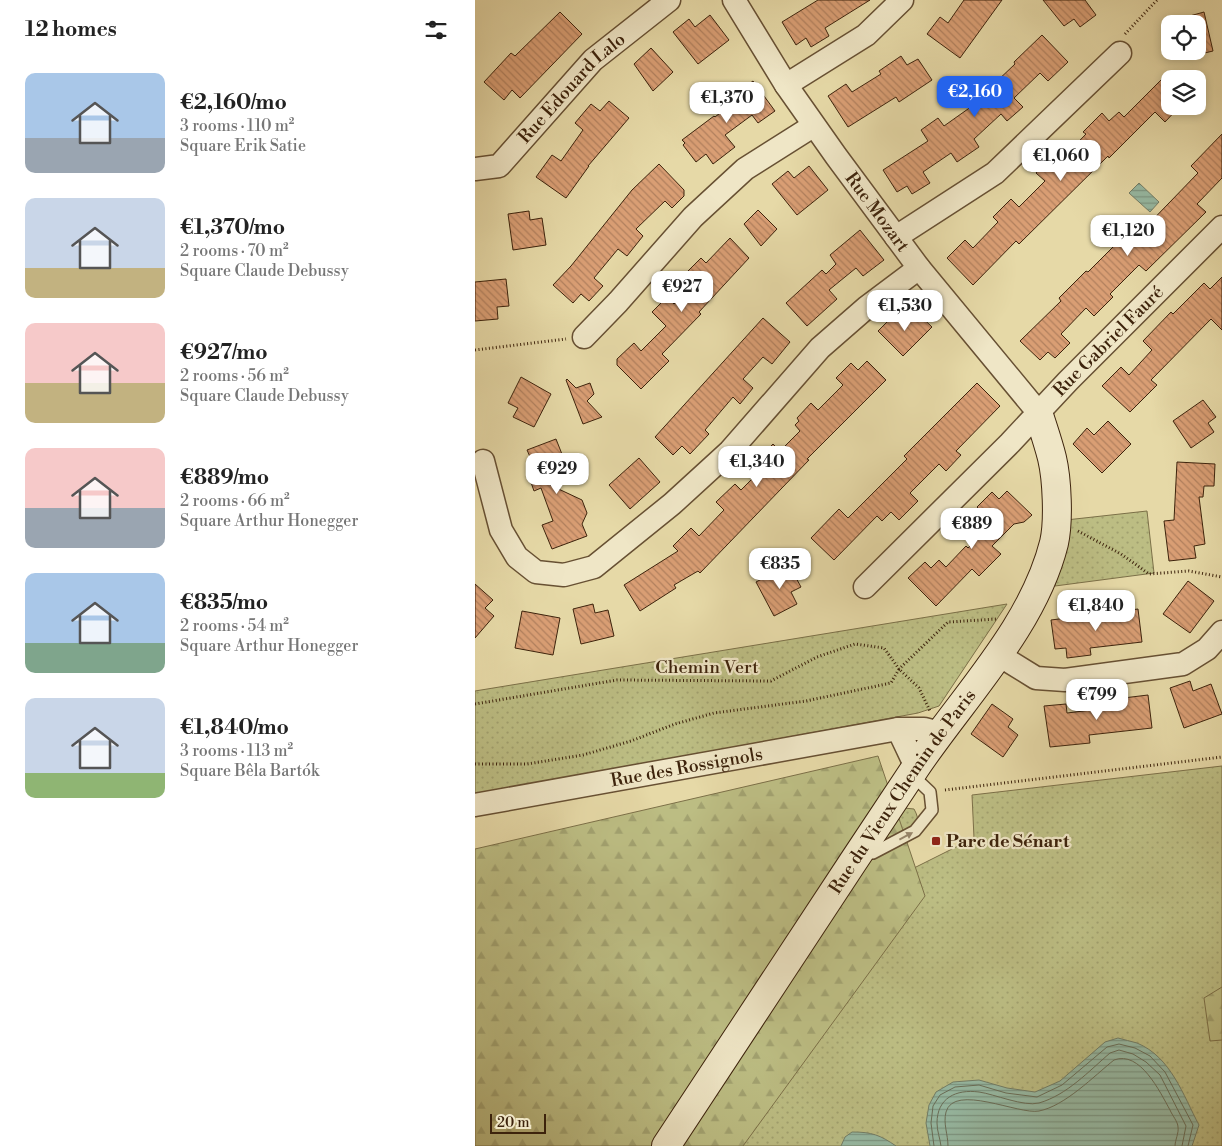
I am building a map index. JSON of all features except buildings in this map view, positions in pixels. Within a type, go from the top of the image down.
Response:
[{"type":"street","name":"Rue Edouard Lalo","points":[[475,169],[499,166],[593,60],[669,0]]},
{"type":"street","name":"Rue Mozart","points":[[734,0],[785,85],[813,126],[919,268],[1038,412]]},
{"type":"street","points":[[785,85],[866,35],[901,0]]},
{"type":"street","points":[[896,237],[995,173],[1120,53]]},
{"type":"street","points":[[584,337],[619,302],[693,217],[738,175],[813,126]]},
{"type":"street","name":"Rue Gabriel Fauré","points":[[865,587],[1010,443],[1038,412],[1222,227]]},
{"type":"street","points":[[483,461],[501,530],[517,557],[536,572],[564,576],[594,566],[672,504],[730,451],[820,348],[867,307],[919,268]]},
{"type":"street","name":"Rue du Vieux Chemin de Paris","points":[[666,1146],[862,848],[919,778],[936,723],[997,654],[1022,617],[1041,581],[1054,541],[1057,501],[1053,460],[1038,412]]},
{"type":"street","points":[[997,654],[1036,678],[1065,680],[1183,664],[1207,649],[1222,632]]},
{"type":"street","name":"Rue des Rossignols","points":[[475,805],[898,729],[924,729],[936,723]]},
{"type":"street","points":[[898,729],[919,778]]},
{"type":"lane","points":[[862,848],[873,853],[915,830],[932,810],[919,778]]},
{"type":"path","points":[[1120,53],[1122,37],[1157,0]]},
{"type":"path","points":[[475,350],[584,337]]},
{"type":"path","points":[[1055,526],[1068,527],[1094,538],[1149,574],[1189,571],[1222,577]]},
{"type":"path","points":[[475,764],[527,764],[583,755],[714,713],[806,701],[891,683],[899,669],[948,622],[1022,617]]},
{"type":"path","name":"Chemin Vert","points":[[475,704],[617,680],[771,681],[817,657],[855,644],[884,648],[899,669],[919,688],[936,723]]},
{"type":"path","points":[[919,778],[1222,757]]},
{"type":"green space","points":[[1147,511],[1154,573],[1055,586],[1066,520]]},
{"type":"green space","points":[[1007,604],[939,706],[918,713],[475,795],[475,691]]},
{"type":"green space","points":[[878,756],[925,896],[743,1146],[475,1146],[475,849]]},
{"type":"green space","points":[[1222,766],[1222,1146],[687,1146],[848,901],[974,838],[972,795]]},
{"type":"green space","points":[[904,808],[914,809],[917,817],[915,826],[905,831],[886,835]]},
{"type":"green space","points":[[1222,987],[1222,1040],[1210,1041],[1204,998]]},
{"type":"water","points":[[1139,183],[1159,202],[1150,212],[1129,193]]},
{"type":"water","points":[[1118,1038],[1137,1043],[1149,1049],[1175,1078],[1199,1125],[1192,1146],[930,1146],[926,1123],[929,1105],[936,1092],[953,1082],[979,1080],[1007,1088],[1035,1092],[1060,1081],[1105,1042]]},
{"type":"water","points":[[852,1132],[876,1135],[896,1146],[841,1146],[845,1137]]},
{"type":"place","name":"Parc de Sénart","points":[[936,841]]}]
